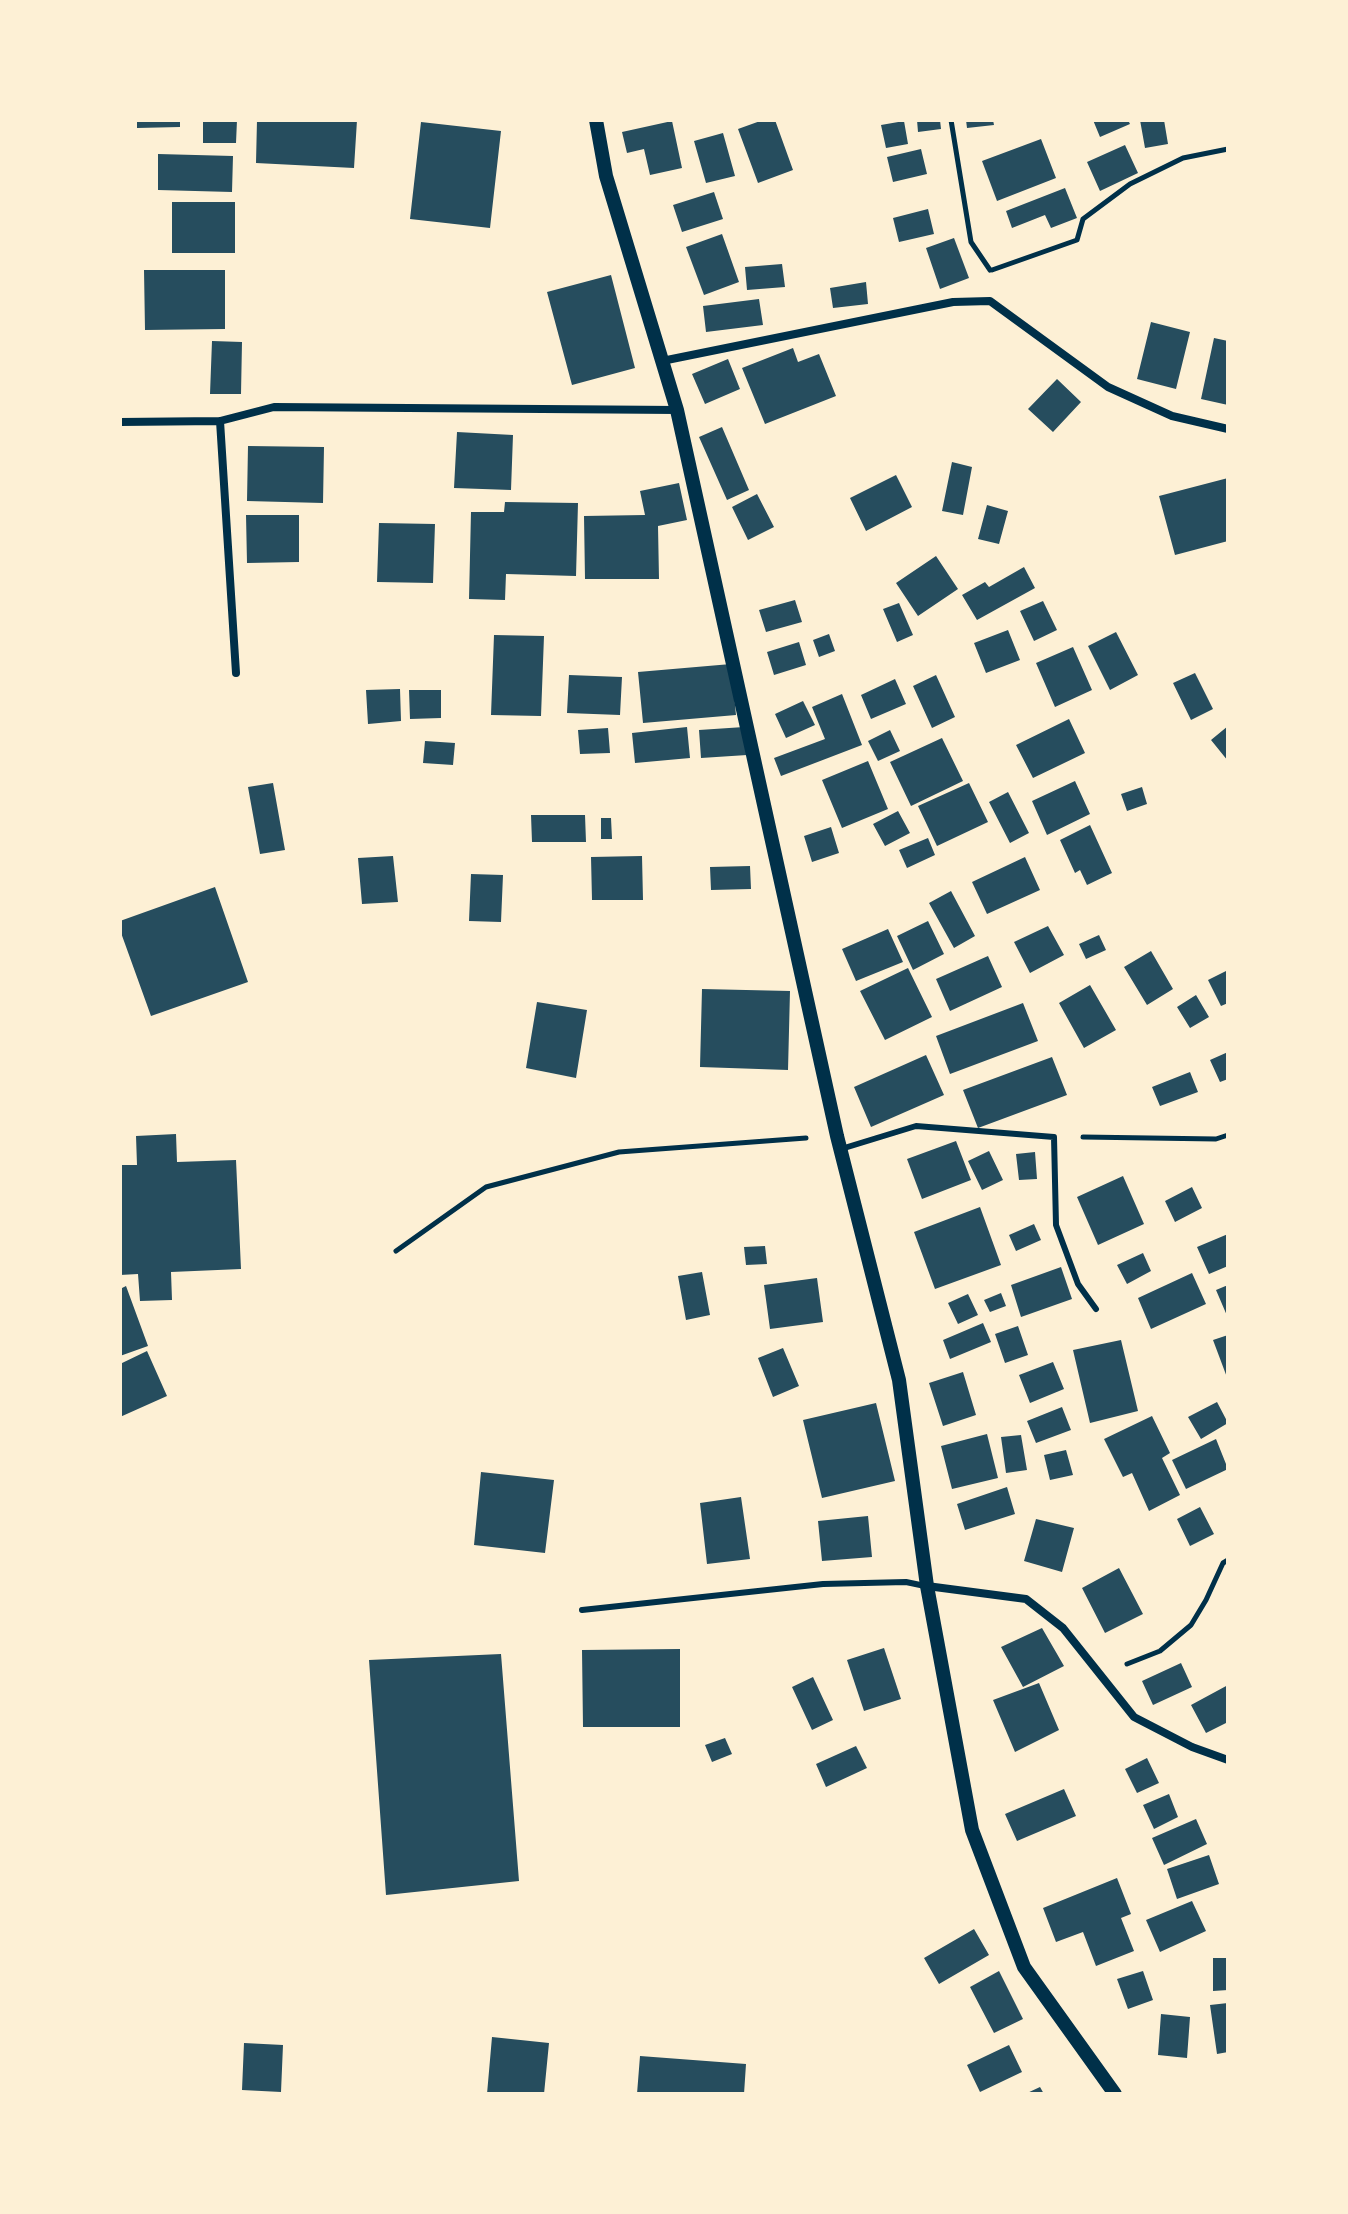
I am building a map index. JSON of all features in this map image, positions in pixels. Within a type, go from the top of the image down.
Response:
[{"type":"street","points":[[596,120],[606,176],[677,410],[839,1142],[899,1380],[927,1586],[972,1830],[1024,1967],[1115,2094]]},
{"type":"street","points":[[662,361],[953,302],[990,301],[1108,387],[1172,416],[1228,429]]},
{"type":"street","points":[[120,422],[220,421],[274,407],[677,410]]},
{"type":"street","points":[[220,421],[236,673]]},
{"type":"street","points":[[927,1586],[1026,1599],[1063,1628],[1134,1717],[1192,1747],[1228,1760]]},
{"type":"lane","points":[[839,1142],[916,1126],[1054,1137],[1056,1225],[1078,1284],[1096,1309]]},
{"type":"lane","points":[[582,1610],[823,1584],[906,1582],[927,1586]]},
{"type":"path","points":[[951,120],[971,242],[990,271]]},
{"type":"path","points":[[973,301],[990,271],[1077,240],[1083,219],[1130,184],[1183,158],[1228,149]]},
{"type":"path","points":[[1054,1137],[1216,1139],[1228,1135]]},
{"type":"path","points":[[396,1251],[486,1187],[619,1152],[839,1142]]},
{"type":"path","points":[[1106,1682],[1121,1666],[1160,1651],[1191,1625],[1223,1563],[1228,1560]]},
{"type":"building","points":[[137,120],[180,120],[180,127],[137,128]]},
{"type":"building","points":[[203,120],[237,120],[236,143],[203,143]]},
{"type":"building","points":[[257,120],[357,120],[354,168],[256,163]]},
{"type":"building","points":[[763,120],[775,120],[793,170],[758,183],[738,129]]},
{"type":"building","points":[[917,120],[940,120],[941,129],[918,132]]},
{"type":"building","points":[[966,120],[993,120],[994,125],[967,128]]},
{"type":"building","points":[[1093,120],[1128,120],[1130,124],[1100,137]]},
{"type":"building","points":[[1140,120],[1164,120],[1168,144],[1145,148]]},
{"type":"building","points":[[672,121],[682,168],[650,175],[644,149],[627,153],[622,132]]},
{"type":"building","points":[[904,121],[908,144],[886,148],[881,125]]},
{"type":"building","points":[[421,122],[501,131],[490,228],[410,219]]},
{"type":"building","points":[[723,133],[735,176],[706,183],[694,141]]},
{"type":"building","points":[[1041,139],[1056,178],[997,201],[982,161]]},
{"type":"building","points":[[1125,145],[1138,173],[1100,191],[1087,162]]},
{"type":"building","points":[[921,149],[927,174],[893,182],[887,157]]},
{"type":"building","points":[[158,154],[233,156],[232,192],[158,190]]},
{"type":"building","points":[[1065,188],[1077,218],[1051,228],[1045,215],[1012,228],[1006,211]]},
{"type":"building","points":[[714,192],[723,219],[682,232],[673,205]]},
{"type":"building","points":[[172,202],[235,202],[235,253],[172,253]]},
{"type":"building","points":[[928,209],[934,234],[899,242],[893,218]]},
{"type":"building","points":[[722,234],[739,282],[704,295],[686,247]]},
{"type":"building","points":[[954,238],[969,278],[940,289],[926,248]]},
{"type":"building","points":[[782,264],[785,287],[747,290],[745,267]]},
{"type":"building","points":[[144,270],[225,270],[225,329],[145,330]]},
{"type":"building","points":[[611,275],[635,368],[572,385],[547,292]]},
{"type":"building","points":[[866,282],[868,304],[833,308],[830,288]]},
{"type":"building","points":[[759,299],[763,325],[706,332],[703,306]]},
{"type":"building","points":[[1151,322],[1190,332],[1176,389],[1137,379]]},
{"type":"building","points":[[1214,338],[1228,341],[1228,405],[1201,399]]},
{"type":"building","points":[[212,341],[242,342],[241,394],[210,394]]},
{"type":"building","points":[[793,348],[798,362],[819,354],[836,396],[765,424],[742,368]]},
{"type":"building","points":[[728,359],[740,389],[705,404],[692,374]]},
{"type":"building","points":[[1057,379],[1081,402],[1053,432],[1028,409]]},
{"type":"building","points":[[722,427],[749,490],[727,500],[699,437]]},
{"type":"building","points":[[457,432],[513,435],[511,490],[454,488]]},
{"type":"building","points":[[248,446],[324,447],[323,503],[247,501]]},
{"type":"building","points":[[952,462],[972,467],[963,515],[942,511]]},
{"type":"building","points":[[896,475],[912,507],[866,531],[850,498]]},
{"type":"building","points":[[1228,478],[1228,541],[1175,555],[1159,496]]},
{"type":"building","points":[[679,483],[687,520],[658,526],[659,579],[585,579],[584,516],[645,515],[640,491]]},
{"type":"building","points":[[757,494],[774,527],[748,540],[732,507]]},
{"type":"building","points":[[505,502],[578,503],[576,576],[506,574],[505,600],[469,599],[471,512],[504,512]]},
{"type":"building","points":[[987,505],[1008,511],[999,544],[978,539]]},
{"type":"building","points":[[246,515],[299,515],[299,562],[247,563]]},
{"type":"building","points":[[379,523],[435,524],[433,583],[377,582]]},
{"type":"building","points":[[936,556],[958,589],[918,616],[896,583]]},
{"type":"building","points":[[1024,567],[1035,588],[977,620],[962,595],[985,582],[989,587]]},
{"type":"building","points":[[795,600],[802,622],[766,632],[759,610]]},
{"type":"building","points":[[1043,601],[1057,630],[1034,641],[1020,611]]},
{"type":"building","points":[[899,603],[913,635],[897,642],[883,609]]},
{"type":"building","points":[[1008,630],[1020,660],[986,673],[974,643]]},
{"type":"building","points":[[1116,632],[1138,675],[1110,690],[1088,646]]},
{"type":"building","points":[[829,634],[835,651],[819,657],[813,640]]},
{"type":"building","points":[[494,635],[544,636],[541,716],[491,715]]},
{"type":"building","points":[[799,642],[806,665],[774,675],[767,652]]},
{"type":"building","points":[[1073,647],[1092,690],[1055,707],[1036,663]]},
{"type":"building","points":[[731,664],[736,715],[643,723],[638,672]]},
{"type":"building","points":[[1195,673],[1213,709],[1191,720],[1173,683]]},
{"type":"building","points":[[569,675],[622,677],[620,715],[567,713]]},
{"type":"building","points":[[936,675],[955,717],[932,728],[913,686]]},
{"type":"building","points":[[895,679],[906,704],[871,719],[861,695]]},
{"type":"building","points":[[400,689],[401,721],[368,724],[366,690]]},
{"type":"building","points":[[409,690],[441,690],[441,718],[410,719]]},
{"type":"building","points":[[842,694],[862,745],[781,776],[774,758],[825,739],[812,707]]},
{"type":"building","points":[[803,701],[815,725],[786,738],[775,714]]},
{"type":"building","points":[[1069,719],[1085,753],[1033,778],[1016,745]]},
{"type":"building","points":[[1228,726],[1228,761],[1211,740]]},
{"type":"building","points":[[687,727],[690,758],[635,763],[632,733]]},
{"type":"building","points":[[744,727],[747,755],[701,758],[699,730]]},
{"type":"building","points":[[608,728],[610,753],[580,754],[578,730]]},
{"type":"building","points":[[890,730],[900,751],[878,761],[868,741]]},
{"type":"building","points":[[942,738],[963,781],[911,806],[890,762]]},
{"type":"building","points":[[425,741],[455,743],[453,765],[423,763]]},
{"type":"building","points":[[868,761],[888,809],[842,828],[822,780]]},
{"type":"building","points":[[1075,781],[1090,814],[1047,835],[1032,801]]},
{"type":"building","points":[[273,783],[285,850],[260,854],[248,787]]},
{"type":"building","points":[[969,783],[988,822],[937,846],[918,806]]},
{"type":"building","points":[[1142,787],[1147,804],[1127,811],[1121,794]]},
{"type":"building","points":[[1008,792],[1029,833],[1010,843],[989,802]]},
{"type":"building","points":[[898,811],[910,833],[885,846],[873,824]]},
{"type":"building","points":[[531,815],[585,815],[586,842],[532,842]]},
{"type":"building","points":[[601,818],[611,818],[612,839],[601,839]]},
{"type":"building","points":[[1090,825],[1112,873],[1087,885],[1080,870],[1075,873],[1060,840]]},
{"type":"building","points":[[831,827],[839,853],[812,862],[804,836]]},
{"type":"building","points":[[928,838],[935,855],[907,868],[899,850]]},
{"type":"building","points":[[393,856],[398,902],[362,904],[358,858]]},
{"type":"building","points":[[642,856],[643,900],[592,900],[591,857]]},
{"type":"building","points":[[1025,857],[1040,890],[987,914],[972,882]]},
{"type":"building","points":[[750,866],[751,889],[711,890],[710,867]]},
{"type":"building","points":[[471,874],[503,875],[501,922],[469,921]]},
{"type":"building","points":[[215,887],[248,982],[151,1016],[120,930],[120,921]]},
{"type":"building","points":[[951,891],[975,936],[954,948],[929,903]]},
{"type":"building","points":[[928,921],[944,954],[913,970],[897,936]]},
{"type":"building","points":[[1048,926],[1064,955],[1030,973],[1014,942]]},
{"type":"building","points":[[888,929],[903,962],[856,981],[842,949]]},
{"type":"building","points":[[1099,935],[1106,950],[1086,959],[1079,944]]},
{"type":"building","points":[[1151,951],[1173,989],[1147,1005],[1124,967]]},
{"type":"building","points":[[988,956],[1002,987],[950,1011],[936,979]]},
{"type":"building","points":[[908,968],[932,1017],[885,1040],[860,991]]},
{"type":"building","points":[[1228,970],[1228,1003],[1221,1006],[1208,980]]},
{"type":"building","points":[[1090,985],[1116,1030],[1084,1048],[1059,1003]]},
{"type":"building","points":[[702,989],[790,991],[788,1070],[700,1067]]},
{"type":"building","points":[[1196,995],[1209,1017],[1190,1028],[1177,1007]]},
{"type":"building","points":[[537,1002],[587,1010],[576,1078],[526,1068]]},
{"type":"building","points":[[1023,1003],[1038,1041],[950,1074],[936,1036]]},
{"type":"building","points":[[1228,1052],[1228,1079],[1220,1082],[1210,1060]]},
{"type":"building","points":[[926,1055],[944,1095],[871,1127],[854,1087]]},
{"type":"building","points":[[1052,1057],[1067,1095],[978,1128],[963,1090]]},
{"type":"building","points":[[1190,1072],[1198,1092],[1160,1106],[1152,1087]]},
{"type":"building","points":[[176,1134],[177,1162],[236,1160],[241,1269],[171,1272],[172,1300],[140,1301],[138,1274],[120,1275],[120,1165],[137,1165],[136,1136]]},
{"type":"building","points":[[956,1141],[971,1180],[922,1199],[907,1159]]},
{"type":"building","points":[[989,1151],[1003,1180],[982,1190],[968,1161]]},
{"type":"building","points":[[1035,1152],[1037,1179],[1019,1180],[1016,1154]]},
{"type":"building","points":[[1123,1176],[1144,1224],[1098,1245],[1077,1197]]},
{"type":"building","points":[[1192,1187],[1202,1208],[1175,1222],[1165,1201]]},
{"type":"building","points":[[980,1207],[1001,1265],[935,1289],[914,1232]]},
{"type":"building","points":[[1034,1224],[1041,1240],[1016,1251],[1009,1235]]},
{"type":"building","points":[[1228,1234],[1228,1266],[1209,1274],[1197,1247]]},
{"type":"building","points":[[765,1246],[767,1264],[746,1265],[744,1247]]},
{"type":"building","points":[[1143,1253],[1151,1271],[1127,1284],[1117,1265]]},
{"type":"building","points":[[1061,1267],[1072,1299],[1021,1317],[1011,1285]]},
{"type":"building","points":[[702,1272],[710,1315],[686,1320],[678,1276]]},
{"type":"building","points":[[1192,1273],[1206,1304],[1151,1329],[1138,1298]]},
{"type":"building","points":[[817,1278],[823,1322],[770,1329],[764,1285]]},
{"type":"building","points":[[1228,1285],[1228,1318],[1216,1290]]},
{"type":"building","points":[[126,1286],[148,1346],[120,1356],[120,1289]]},
{"type":"building","points":[[1001,1293],[1006,1306],[990,1312],[984,1300]]},
{"type":"building","points":[[968,1294],[978,1315],[958,1324],[948,1303]]},
{"type":"building","points":[[983,1323],[991,1342],[950,1359],[943,1340]]},
{"type":"building","points":[[1018,1326],[1028,1355],[1005,1363],[995,1334]]},
{"type":"building","points":[[1228,1335],[1228,1380],[1213,1340]]},
{"type":"building","points":[[1121,1340],[1138,1411],[1090,1423],[1073,1350]]},
{"type":"building","points":[[783,1348],[799,1386],[773,1397],[758,1358]]},
{"type":"building","points":[[147,1351],[167,1396],[120,1417],[120,1364]]},
{"type":"building","points":[[1053,1362],[1064,1389],[1030,1403],[1019,1375]]},
{"type":"building","points":[[963,1372],[976,1415],[943,1426],[929,1383]]},
{"type":"building","points":[[1217,1402],[1228,1423],[1201,1439],[1188,1417]]},
{"type":"building","points":[[876,1403],[895,1481],[822,1498],[803,1420]]},
{"type":"building","points":[[1062,1407],[1071,1430],[1036,1443],[1027,1421]]},
{"type":"building","points":[[1152,1416],[1170,1453],[1162,1458],[1180,1495],[1149,1511],[1132,1473],[1123,1477],[1104,1439]]},
{"type":"building","points":[[987,1434],[998,1478],[952,1489],[941,1446]]},
{"type":"building","points":[[1021,1435],[1027,1470],[1006,1473],[1001,1437]]},
{"type":"building","points":[[1216,1439],[1228,1469],[1186,1489],[1172,1460]]},
{"type":"building","points":[[1066,1450],[1073,1475],[1050,1480],[1044,1455]]},
{"type":"building","points":[[481,1472],[554,1480],[545,1553],[474,1545]]},
{"type":"building","points":[[1007,1487],[1015,1514],[965,1530],[957,1504]]},
{"type":"building","points":[[741,1497],[750,1559],[707,1564],[700,1503]]},
{"type":"building","points":[[1200,1507],[1214,1534],[1190,1546],[1177,1519]]},
{"type":"building","points":[[868,1516],[872,1557],[822,1561],[818,1521]]},
{"type":"building","points":[[1036,1519],[1074,1528],[1062,1572],[1024,1561]]},
{"type":"building","points":[[1119,1568],[1143,1614],[1105,1633],[1082,1588]]},
{"type":"building","points":[[1042,1628],[1064,1666],[1023,1687],[1001,1647]]},
{"type":"building","points":[[884,1648],[901,1699],[864,1711],[847,1660]]},
{"type":"building","points":[[680,1649],[680,1727],[583,1727],[582,1650]]},
{"type":"building","points":[[501,1654],[519,1881],[386,1895],[369,1660]]},
{"type":"building","points":[[1181,1663],[1192,1687],[1153,1705],[1142,1681]]},
{"type":"building","points":[[813,1677],[833,1720],[812,1730],[792,1687]]},
{"type":"building","points":[[1039,1683],[1059,1730],[1015,1752],[993,1700]]},
{"type":"building","points":[[1228,1685],[1228,1722],[1206,1733],[1191,1705]]},
{"type":"building","points":[[725,1738],[732,1754],[712,1762],[705,1745]]},
{"type":"building","points":[[856,1746],[867,1768],[826,1787],[816,1764]]},
{"type":"building","points":[[1147,1758],[1159,1783],[1137,1793],[1125,1769]]},
{"type":"building","points":[[1064,1789],[1076,1816],[1017,1841],[1005,1814]]},
{"type":"building","points":[[1169,1794],[1178,1817],[1154,1829],[1143,1805]]},
{"type":"building","points":[[1196,1819],[1207,1844],[1164,1865],[1152,1838]]},
{"type":"building","points":[[1209,1855],[1219,1884],[1177,1899],[1167,1869]]},
{"type":"building","points":[[1117,1878],[1131,1914],[1121,1918],[1134,1951],[1096,1966],[1083,1932],[1056,1942],[1043,1908]]},
{"type":"building","points":[[1192,1901],[1206,1931],[1160,1952],[1146,1920]]},
{"type":"building","points":[[974,1929],[989,1955],[939,1984],[924,1958]]},
{"type":"building","points":[[1213,1958],[1228,1958],[1228,1990],[1213,1991]]},
{"type":"building","points":[[999,1971],[1023,2019],[994,2033],[970,1987]]},
{"type":"building","points":[[1143,1971],[1153,2000],[1128,2009],[1117,1979]]},
{"type":"building","points":[[1228,2003],[1228,2052],[1217,2054],[1210,2005]]},
{"type":"building","points":[[1161,2014],[1190,2017],[1187,2058],[1158,2055]]},
{"type":"building","points":[[492,2037],[549,2043],[544,2094],[487,2094]]},
{"type":"building","points":[[244,2043],[283,2045],[281,2092],[242,2090]]},
{"type":"building","points":[[1009,2045],[1022,2072],[980,2092],[967,2065]]},
{"type":"building","points":[[640,2056],[746,2064],[744,2094],[637,2094]]},
{"type":"building","points":[[1040,2087],[1044,2094],[1025,2094]]}]
